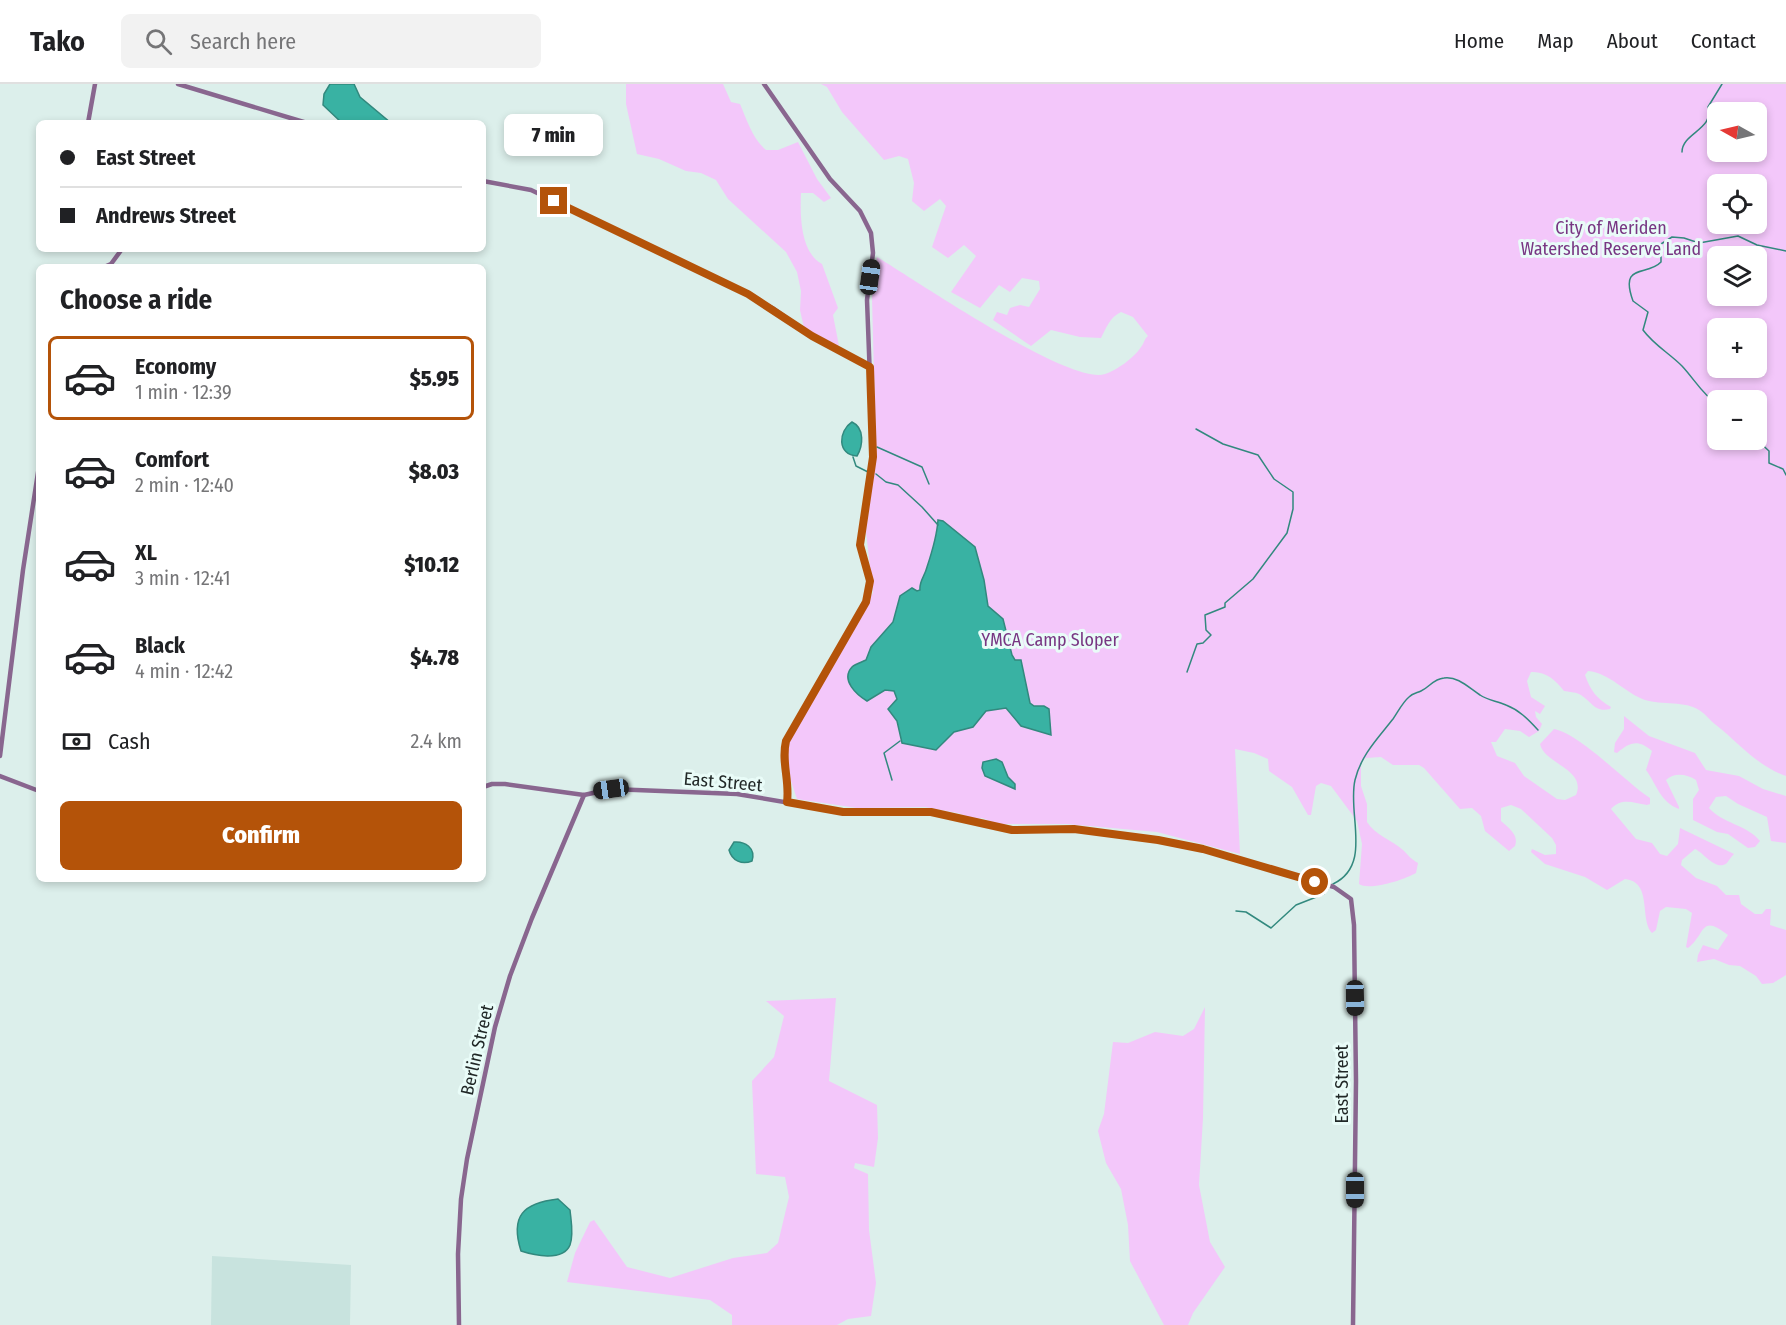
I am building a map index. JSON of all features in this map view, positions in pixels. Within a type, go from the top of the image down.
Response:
[{"type":"street","points":[[89,120],[95,84]]},
{"type":"street","points":[[178,84],[297,120]]},
{"type":"street","points":[[764,84],[830,179],[860,212],[872,233],[873,253],[867,300],[873,457],[860,545],[870,581],[866,602],[786,741],[783,753],[789,792],[787,802]]},
{"type":"street","points":[[486,182],[531,189],[615,232],[730,285],[774,309],[812,336],[870,367]]},
{"type":"street","points":[[0,756],[36,486]]},
{"type":"street","points":[[0,776],[36,790]]},
{"type":"street","name":"East Street","points":[[486,786],[505,784],[584,795],[611,789],[737,794],[843,812],[931,812],[1012,830],[1074,829],[1158,840],[1233,857],[1334,887],[1351,899],[1354,925],[1356,1082],[1353,1325]]},
{"type":"street","name":"Berlin Street","points":[[459,1325],[458,1254],[461,1198],[466,1159],[495,1027],[528,927],[584,795]]},
{"type":"shaded area","points":[[330,84],[354,84],[360,97],[387,120],[339,120],[323,105],[324,94]]},
{"type":"shaded area","points":[[852,422],[859,428],[862,438],[857,456],[846,452],[842,442],[844,431]]},
{"type":"shaded area","points":[[938,520],[943,521],[975,547],[988,606],[1003,619],[1012,655],[1015,660],[1021,660],[1030,703],[1049,709],[1051,735],[1021,726],[1006,708],[986,711],[973,727],[954,732],[936,750],[902,743],[897,721],[888,709],[897,699],[894,691],[885,690],[867,701],[851,687],[849,672],[853,666],[866,660],[871,647],[893,622],[900,596],[912,588],[920,590],[934,544]]},
{"type":"shaded area","points":[[996,759],[1002,762],[1008,777],[1015,784],[1015,789],[985,776],[982,768],[983,762]]},
{"type":"shaded area","points":[[734,842],[749,846],[753,856],[752,861],[741,862],[732,857],[729,850]]},
{"type":"shaded area","points":[[558,1199],[570,1210],[572,1236],[570,1245],[561,1254],[547,1256],[521,1251],[517,1229],[522,1213],[536,1204]]},
{"type":"shaded area","points":[[212,1256],[351,1265],[350,1325],[211,1325]]},
{"type":"green space","points":[[626,84],[723,84],[731,102],[740,104],[753,134],[766,150],[778,150],[798,142],[817,179],[831,198],[824,202],[813,193],[801,193],[801,212],[805,242],[809,251],[822,264],[838,308],[833,315],[839,346],[804,328],[797,272],[786,252],[728,199],[716,180],[701,173],[686,171],[659,159],[637,154],[626,104]]},
{"type":"green space","points":[[821,84],[1786,84],[1786,776],[1757,760],[1704,713],[1694,707],[1645,700],[1603,675],[1588,671],[1585,675],[1589,685],[1602,701],[1611,707],[1610,709],[1596,708],[1579,694],[1564,691],[1554,680],[1545,675],[1531,672],[1527,681],[1531,697],[1545,706],[1540,714],[1535,711],[1536,717],[1542,724],[1539,731],[1529,737],[1520,731],[1505,729],[1496,742],[1491,742],[1497,756],[1515,763],[1524,776],[1557,799],[1565,800],[1576,795],[1578,786],[1576,779],[1549,757],[1540,744],[1554,729],[1565,733],[1590,749],[1650,798],[1650,804],[1647,805],[1624,802],[1611,809],[1636,839],[1652,843],[1660,854],[1667,856],[1678,844],[1680,828],[1734,854],[1727,863],[1718,865],[1695,849],[1682,860],[1681,865],[1696,878],[1717,886],[1726,895],[1739,895],[1741,904],[1755,914],[1762,914],[1766,909],[1771,909],[1770,925],[1786,930],[1786,975],[1773,983],[1762,984],[1756,976],[1740,966],[1729,965],[1714,959],[1697,962],[1703,945],[1718,950],[1728,935],[1708,926],[1688,948],[1686,947],[1692,913],[1686,909],[1666,907],[1660,911],[1656,930],[1652,933],[1648,927],[1642,894],[1634,882],[1625,879],[1607,890],[1585,877],[1545,864],[1531,852],[1532,849],[1545,855],[1556,854],[1556,845],[1552,838],[1521,809],[1511,805],[1501,808],[1501,821],[1516,838],[1515,846],[1509,851],[1485,831],[1481,816],[1472,808],[1460,809],[1424,768],[1419,765],[1393,765],[1381,757],[1366,758],[1361,762],[1361,786],[1367,804],[1367,822],[1374,830],[1399,846],[1418,863],[1416,873],[1411,876],[1387,884],[1370,886],[1359,884],[1362,844],[1357,821],[1331,786],[1321,783],[1316,786],[1311,815],[1308,815],[1292,787],[1269,771],[1268,759],[1235,749],[1240,854],[1157,832],[1067,824],[998,824],[982,818],[974,819],[958,813],[925,807],[857,808],[797,799],[791,781],[786,747],[873,593],[866,532],[876,452],[872,298],[877,257],[1027,348],[1060,364],[1087,373],[1105,374],[1120,367],[1138,351],[1148,336],[1133,317],[1121,312],[1111,320],[1101,338],[1080,337],[1051,330],[1031,346],[993,320],[997,312],[1007,315],[1010,308],[1020,305],[1029,307],[1040,289],[1039,281],[1022,278],[1010,292],[999,285],[980,308],[951,292],[976,256],[964,245],[948,258],[932,247],[946,206],[940,199],[924,211],[912,201],[914,183],[908,159],[899,156],[884,160],[842,112],[827,87]]},
{"type":"green space","points":[[1624,716],[1649,736],[1695,753],[1706,770],[1739,776],[1763,789],[1786,796],[1786,843],[1771,841],[1767,817],[1726,796],[1716,797],[1709,808],[1721,818],[1754,835],[1760,841],[1755,847],[1748,848],[1728,834],[1717,832],[1693,820],[1693,799],[1699,790],[1696,780],[1689,776],[1677,775],[1666,780],[1679,809],[1667,802],[1646,770],[1652,751],[1634,743],[1617,753],[1614,752],[1615,743],[1624,729]]},
{"type":"green space","points":[[836,998],[829,1081],[877,1105],[878,1138],[874,1167],[855,1163],[854,1168],[868,1174],[869,1230],[876,1283],[871,1316],[848,1319],[837,1325],[732,1325],[732,1315],[710,1300],[567,1282],[575,1253],[590,1222],[594,1220],[627,1267],[670,1278],[733,1258],[767,1253],[778,1243],[789,1197],[785,1177],[756,1174],[752,1081],[774,1057],[784,1016],[766,1001]]},
{"type":"green space","points":[[1205,1007],[1199,1185],[1210,1242],[1225,1267],[1193,1313],[1188,1325],[1164,1325],[1130,1261],[1128,1225],[1121,1189],[1106,1163],[1098,1131],[1104,1114],[1113,1042],[1128,1043],[1155,1032],[1183,1036],[1194,1029]]},
{"type":"waterway","points":[[1682,152],[1687,140],[1707,121],[1708,107],[1722,84]]},
{"type":"waterway","points":[[1707,396],[1682,366],[1643,330],[1648,312],[1633,301],[1630,289],[1632,275],[1661,262],[1661,244],[1672,237],[1699,243],[1738,236],[1757,245],[1786,251]]},
{"type":"waterway","points":[[1187,672],[1197,644],[1203,643],[1211,635],[1206,630],[1205,615],[1225,607],[1225,603],[1253,579],[1287,533],[1293,509],[1293,492],[1274,479],[1258,455],[1223,444],[1196,429]]},
{"type":"waterway","points":[[877,447],[922,467],[929,484]]},
{"type":"waterway","points":[[1767,449],[1769,463],[1783,469],[1786,475]]},
{"type":"waterway","points":[[853,457],[856,466],[868,472]]},
{"type":"waterway","points":[[876,474],[886,482],[898,485],[938,525]]},
{"type":"waterway","points":[[1333,884],[1345,875],[1352,865],[1356,838],[1353,793],[1361,763],[1410,696],[1437,680],[1454,679],[1483,697],[1515,709],[1538,730]]},
{"type":"waterway","points":[[892,780],[884,753],[900,741]]},
{"type":"waterway","points":[[1236,911],[1246,912],[1271,928],[1296,905],[1324,894],[1328,889]]},
{"type":"route","points":[[554,201],[748,294],[812,336],[870,367],[873,457],[860,545],[870,581],[866,602],[786,741],[783,753],[789,792],[787,802],[843,812],[931,812],[1012,830],[1074,829],[1158,840],[1203,849],[1315,882]]},
{"type":"park label","name":"City of Meriden Watershed Reserve Land","points":[[1611,238]]},
{"type":"park label","name":"YMCA Camp Sloper","points":[[1050,640]]}]
